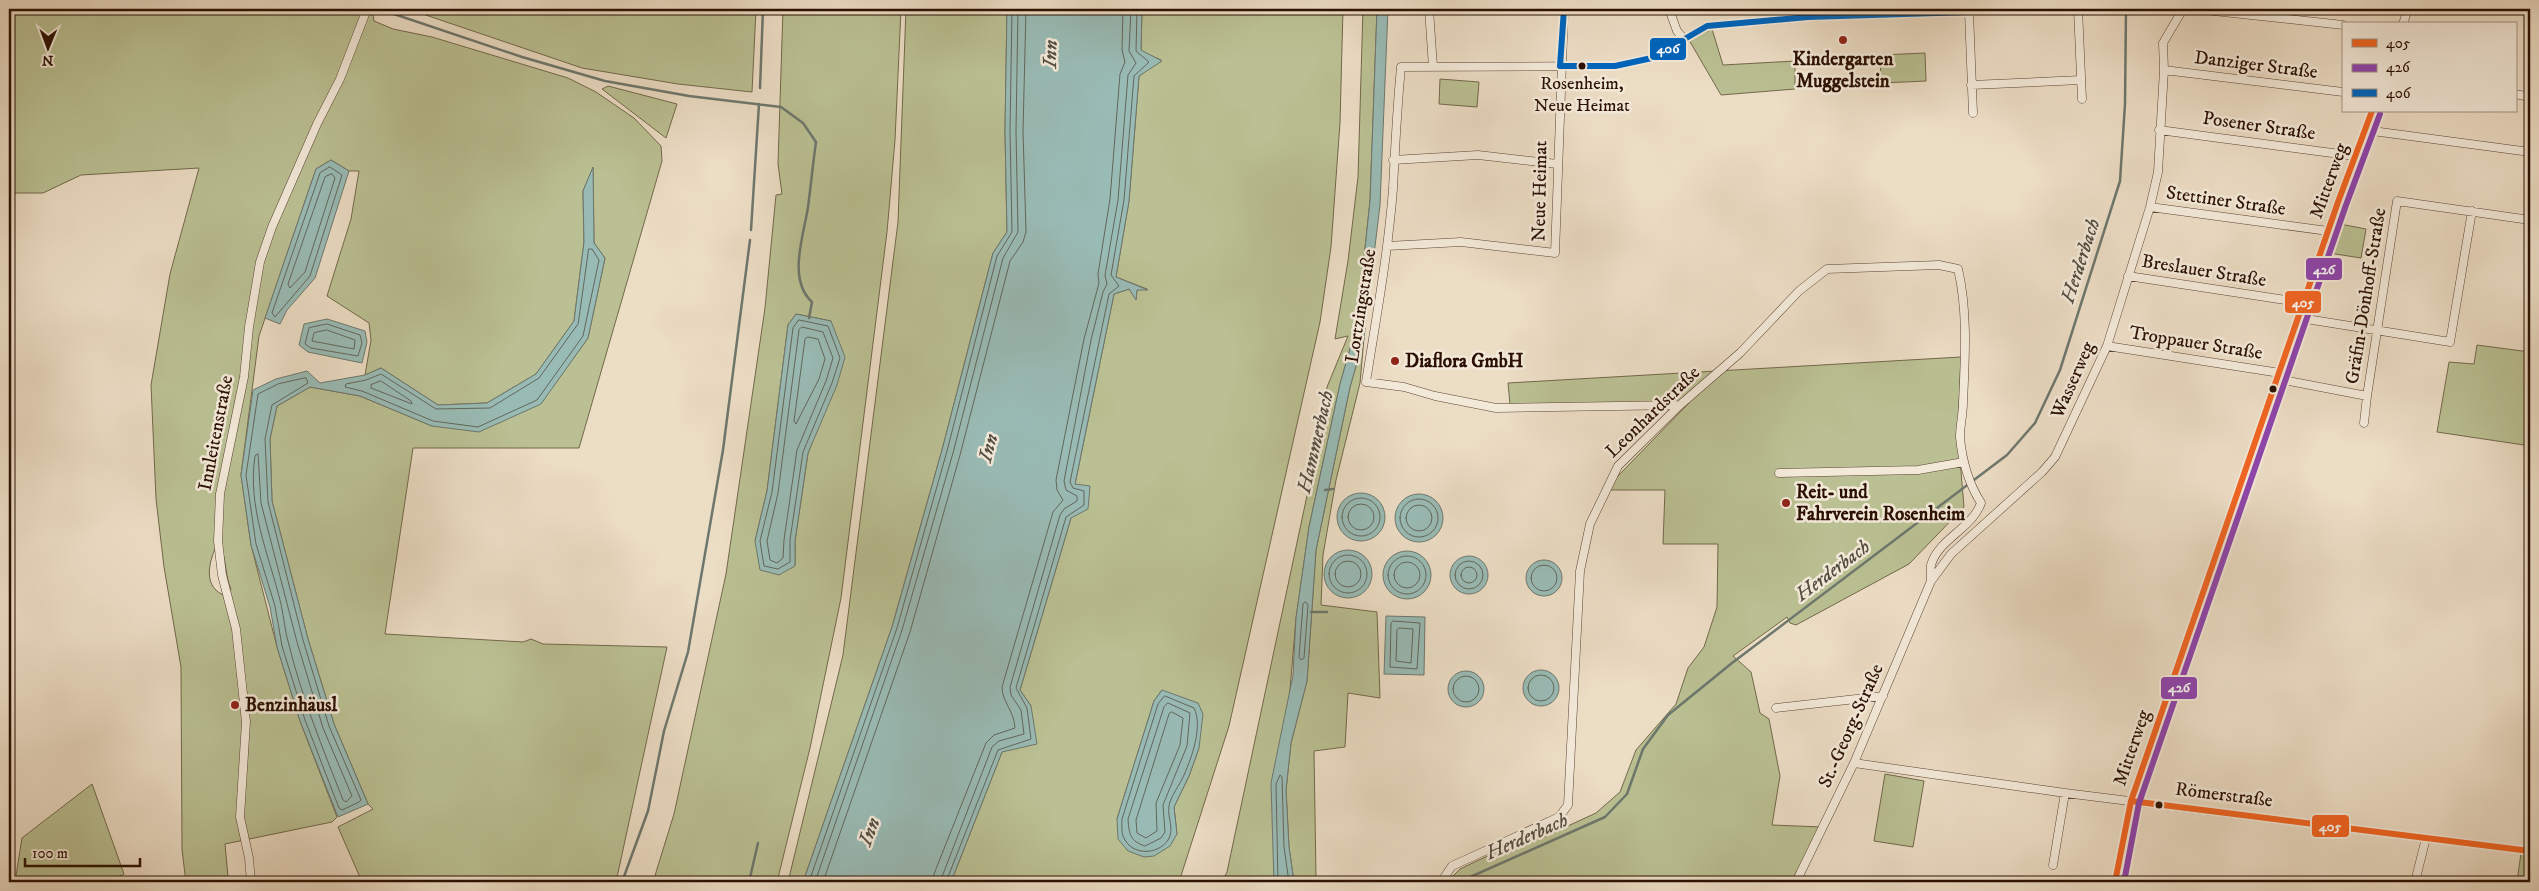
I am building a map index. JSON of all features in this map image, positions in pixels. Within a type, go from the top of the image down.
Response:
[{"type":"street","points":[[1429,9],[1433,67],[1615,66],[1652,58],[1707,26],[1898,11],[1969,12],[1980,9]]},
{"type":"street","name":"Neue Heimat","points":[[1387,246],[1461,242],[1555,253],[1560,66],[1564,9]]},
{"type":"street","points":[[1669,9],[1677,31],[1684,38]]},
{"type":"street","points":[[1808,9],[1808,18]]},
{"type":"street","points":[[2078,9],[2082,99]]},
{"type":"street","name":"Wasserweg","points":[[1931,581],[1951,554],[2028,486],[2055,457],[2107,346],[2150,207],[2158,172],[2164,70],[2163,42],[2183,9]]},
{"type":"street","points":[[2195,9],[2342,26]]},
{"type":"street","points":[[2404,22],[2408,9]]},
{"type":"street","name":"Innleitenstraße","points":[[251,882],[249,858],[240,817],[246,722],[236,629],[222,574],[218,542],[220,494],[244,377],[248,327],[260,262],[272,227],[317,124],[340,79],[367,11]]},
{"type":"street","points":[[1969,12],[1973,113]]},
{"type":"street","name":"Lortzingstraße","points":[[1433,67],[1401,68],[1387,246],[1366,382],[1404,387],[1496,408],[1680,405]]},
{"type":"street","name":"Danziger Straße","points":[[2164,70],[2342,92]]},
{"type":"street","points":[[1971,85],[2081,80]]},
{"type":"street","points":[[2516,94],[2530,97]]},
{"type":"street","name":"Mitterweg","points":[[2115,882],[2131,800],[2300,318],[2328,231],[2372,112]]},
{"type":"street","name":"Posener Straße","points":[[2159,130],[2355,156]]},
{"type":"street","points":[[2365,130],[2530,152]]},
{"type":"street","points":[[1393,160],[1478,154],[1557,164]]},
{"type":"street","name":"Gräfin-Dönhoff-Straße","points":[[2364,423],[2397,201],[2472,211]]},
{"type":"street","name":"Stettiner Straße","points":[[2150,207],[2328,231]]},
{"type":"street","points":[[2300,318],[2450,342],[2472,211],[2530,220]]},
{"type":"street","name":"Leonhardstraße","points":[[1441,882],[1452,866],[1559,817],[1568,805],[1580,571],[1588,532],[1598,504],[1618,466],[1680,405],[1740,353],[1799,292],[1827,269],[1939,265],[1958,269],[1963,289],[1963,405],[1960,437],[1964,462]]},
{"type":"street","name":"Breslauer Straße","points":[[2128,276],[2305,303]]},
{"type":"street","name":"Troppauer Straße","points":[[2107,346],[2279,376]]},
{"type":"street","name":"Gräfin-Dönhoff-Straße","points":[[2279,376],[2367,396]]},
{"type":"street","points":[[1779,473],[1918,470],[1964,462],[1972,488],[1981,503],[1976,516],[1944,545],[1931,565],[1931,581]]},
{"type":"street","name":"St.-Georg-Straße","points":[[1796,882],[1854,763],[1931,581]]},
{"type":"street","points":[[1776,708],[1883,696]]},
{"type":"street","name":"Römerstraße","points":[[1854,763],[2065,793],[2530,851]]},
{"type":"street","points":[[2053,865],[2065,793]]},
{"type":"street","points":[[2415,882],[2426,838]]},
{"type":"green space","points":[[9,9],[372,9],[374,21],[393,29],[432,37],[568,78],[596,92],[634,118],[661,146],[662,161],[579,448],[413,448],[385,634],[523,642],[531,639],[543,644],[667,647],[616,882],[362,882],[338,827],[373,809],[368,804],[334,724],[308,639],[272,501],[270,439],[277,406],[310,387],[360,396],[432,426],[541,403],[588,338],[605,258],[594,243],[593,168],[583,191],[584,242],[574,321],[536,374],[487,403],[438,405],[381,368],[365,375],[371,340],[369,323],[327,296],[351,219],[359,171],[349,171],[331,160],[316,169],[259,336],[241,475],[251,545],[277,647],[300,721],[337,817],[332,822],[225,844],[228,877],[233,882],[186,882],[182,850],[181,667],[164,567],[156,499],[151,385],[170,274],[199,168],[81,175],[43,193],[9,193]],"holes":[[[216,547],[221,548],[231,589],[226,596],[214,587],[209,575]]]},
{"type":"green space","points":[[408,9],[756,9],[752,92],[678,84],[582,68]]},
{"type":"green space","points":[[783,9],[901,9],[895,140],[887,232],[841,598],[810,748],[777,882],[653,882],[674,814],[726,574],[765,308],[776,195],[782,194],[778,164]],"holes":[[[796,314],[831,321],[821,419],[808,453],[795,541],[795,565],[755,541],[767,491],[788,325]]]},
{"type":"green space","points":[[906,9],[1007,9],[1005,131],[1007,232],[993,253],[942,450],[892,627],[803,882],[788,882],[843,655],[898,222]]},
{"type":"green space","points":[[1142,9],[1343,9],[1340,123],[1331,247],[1320,322],[1229,726],[1179,882],[951,882],[1002,752],[1031,706],[1020,690],[1071,518],[1075,484],[1114,294],[1129,289],[1136,299],[1137,290],[1147,289],[1116,277],[1129,201],[1139,76],[1161,60],[1141,51]],"holes":[[[1162,690],[1199,748],[1189,776],[1174,807],[1177,834],[1117,819],[1154,701]]]},
{"type":"green space","points":[[1363,9],[1377,9],[1370,201],[1357,324],[1340,384],[1309,527],[1296,618],[1274,882],[1222,882],[1227,872],[1325,411],[1327,387],[1348,336],[1335,339],[1348,261],[1358,177]]},
{"type":"green space","points":[[1712,29],[1723,65],[1795,61],[1795,89],[1721,95],[1689,40]]},
{"type":"green space","points":[[1925,53],[1926,81],[1881,83],[1880,55]]},
{"type":"green space","points":[[1440,79],[1479,82],[1477,107],[1439,104]]},
{"type":"green space","points":[[608,86],[677,104],[666,138],[602,89]]},
{"type":"green space","points":[[2340,224],[2366,229],[2361,258],[2329,253]]},
{"type":"green space","points":[[1364,338],[1360,383],[1336,480],[1323,555],[1321,605],[1377,612],[1380,698],[1348,693],[1345,747],[1314,751],[1316,878],[1318,882],[1294,882],[1289,847],[1286,790],[1291,743],[1307,681],[1316,550],[1350,387]]},
{"type":"green space","points":[[2477,345],[2530,352],[2530,415],[2524,445],[2437,432],[2449,362],[2474,364]]},
{"type":"green space","points":[[1961,357],[1958,435],[1964,507],[1909,564],[1796,625],[1790,623],[1787,617],[1733,656],[1751,672],[1760,713],[1769,719],[1780,776],[1772,825],[1822,827],[1791,882],[1447,882],[1460,869],[1536,833],[1544,837],[1596,813],[1620,792],[1636,750],[1676,704],[1688,668],[1704,647],[1717,607],[1718,544],[1663,544],[1665,490],[1609,490],[1617,477],[1689,403],[1510,404],[1508,383]]},
{"type":"green space","points":[[1885,774],[1924,781],[1913,847],[1874,841]]},
{"type":"green space","points":[[92,784],[124,874],[107,882],[15,882],[22,838]]},
{"type":"green space","points":[[2521,853],[2530,854],[2530,882],[2517,882]]},
{"type":"water","name":"Inn","points":[[1007,9],[1142,9],[1141,50],[1162,61],[1139,76],[1129,201],[1116,277],[1148,290],[1137,290],[1136,300],[1129,289],[1114,294],[1075,484],[1090,486],[1088,509],[1071,518],[1020,690],[1031,706],[1037,744],[1002,752],[951,882],[803,882],[892,627],[942,450],[993,253],[1007,232],[1005,131]]},
{"type":"water","points":[[1377,9],[1388,9],[1380,205],[1364,338],[1350,387],[1316,550],[1307,681],[1291,743],[1286,790],[1289,847],[1294,882],[1274,882],[1271,783],[1293,675],[1296,618],[1309,527],[1340,384],[1357,324],[1370,201]]},
{"type":"water","points":[[331,160],[349,171],[315,278],[287,310],[280,324],[265,318],[316,169]]},
{"type":"water","points":[[593,167],[594,243],[605,258],[588,338],[541,404],[479,432],[432,426],[360,396],[310,387],[277,406],[270,439],[272,501],[308,639],[334,724],[368,804],[338,817],[300,721],[277,647],[270,607],[251,545],[241,475],[253,390],[276,379],[307,371],[320,383],[365,375],[381,368],[438,405],[487,403],[536,374],[574,321],[584,242],[583,191]]},
{"type":"water","points":[[796,314],[831,321],[845,357],[837,385],[808,453],[795,541],[795,566],[779,575],[760,570],[755,541],[767,491],[788,325]]},
{"type":"water","points":[[327,319],[365,331],[367,342],[362,363],[308,352],[299,345],[304,324]]},
{"type":"water","points":[[1356,493],[1366,493],[1378,500],[1385,512],[1385,522],[1378,534],[1366,541],[1356,541],[1348,537],[1341,530],[1337,522],[1337,512],[1341,504],[1348,497]]},
{"type":"water","points":[[1414,494],[1424,494],[1436,501],[1443,513],[1443,523],[1436,535],[1424,542],[1414,542],[1406,538],[1399,531],[1395,523],[1395,513],[1399,505],[1406,498]]},
{"type":"water","points":[[1343,550],[1353,550],[1365,557],[1372,569],[1372,579],[1365,591],[1353,598],[1343,598],[1335,594],[1328,587],[1324,579],[1324,569],[1328,561],[1335,554]]},
{"type":"water","points":[[1402,551],[1412,551],[1424,558],[1431,570],[1431,580],[1424,592],[1412,599],[1402,599],[1394,595],[1387,588],[1383,580],[1383,570],[1387,562],[1394,555]]},
{"type":"water","points":[[1469,556],[1483,561],[1488,575],[1483,589],[1469,594],[1455,589],[1450,575],[1455,561]]},
{"type":"water","points":[[1544,560],[1551,561],[1557,565],[1561,571],[1561,585],[1557,591],[1551,595],[1544,596],[1537,595],[1531,591],[1527,585],[1526,578],[1527,571],[1531,565],[1537,561]]},
{"type":"water","points":[[1386,616],[1425,617],[1424,675],[1384,674]]},
{"type":"water","points":[[1541,670],[1548,671],[1554,675],[1558,681],[1558,695],[1554,701],[1548,705],[1541,706],[1534,705],[1528,701],[1524,695],[1523,688],[1524,681],[1528,675],[1534,671]]},
{"type":"water","points":[[1466,671],[1473,672],[1479,676],[1483,682],[1483,696],[1479,702],[1473,706],[1466,707],[1459,706],[1453,702],[1449,696],[1448,689],[1449,682],[1453,676],[1459,672]]},
{"type":"water","points":[[1162,690],[1198,703],[1203,714],[1199,748],[1189,776],[1174,807],[1177,834],[1170,846],[1154,856],[1144,857],[1128,851],[1118,839],[1117,819],[1154,701]]},
{"type":"waterway","points":[[379,9],[522,57],[605,81],[689,96],[781,107],[803,123],[816,142],[808,207],[799,256],[800,281],[804,292],[812,302],[809,318]]},
{"type":"waterway","points":[[760,88],[763,9]]},
{"type":"waterway","name":"Herderbach","points":[[1459,882],[1605,817],[1627,794],[1643,749],[1668,715],[1732,663],[2007,455],[2035,423],[2060,370],[2120,181],[2125,104],[2126,9]]},
{"type":"waterway","points":[[751,230],[759,104]]},
{"type":"waterway","points":[[622,882],[648,811],[664,731],[688,652],[723,450],[750,240]]},
{"type":"waterway","name":"Hammerbach","points":[[1325,490],[1333,489]]},
{"type":"waterway","points":[[1311,612],[1327,612]]},
{"type":"waterway","points":[[749,882],[758,843]]},
{"type":"transit line","name":"406","points":[[1564,9],[1560,66],[1615,66],[1652,58],[1707,26],[1808,17],[1969,12],[1980,9]]},
{"type":"transit line","name":"405","points":[[2115,882],[2131,801],[2338,202],[2372,112]]},
{"type":"transit line","name":"426","points":[[2124,882],[2139,803],[2346,205],[2380,114]]},
{"type":"transit line","name":"405","points":[[2131,801],[2530,851]]},
{"type":"place","name":"Kindergarten Muggelstein","points":[[1843,40]]},
{"type":"place","name":"Rosenheim, Neue Heimat","points":[[1582,66]]},
{"type":"place","name":"Diaflora GmbH","points":[[1395,361]]},
{"type":"place","name":"Reit- und Fahrverein Rosenheim","points":[[1786,503]]},
{"type":"place","name":"Benzinhäusl","points":[[235,705]]}]
